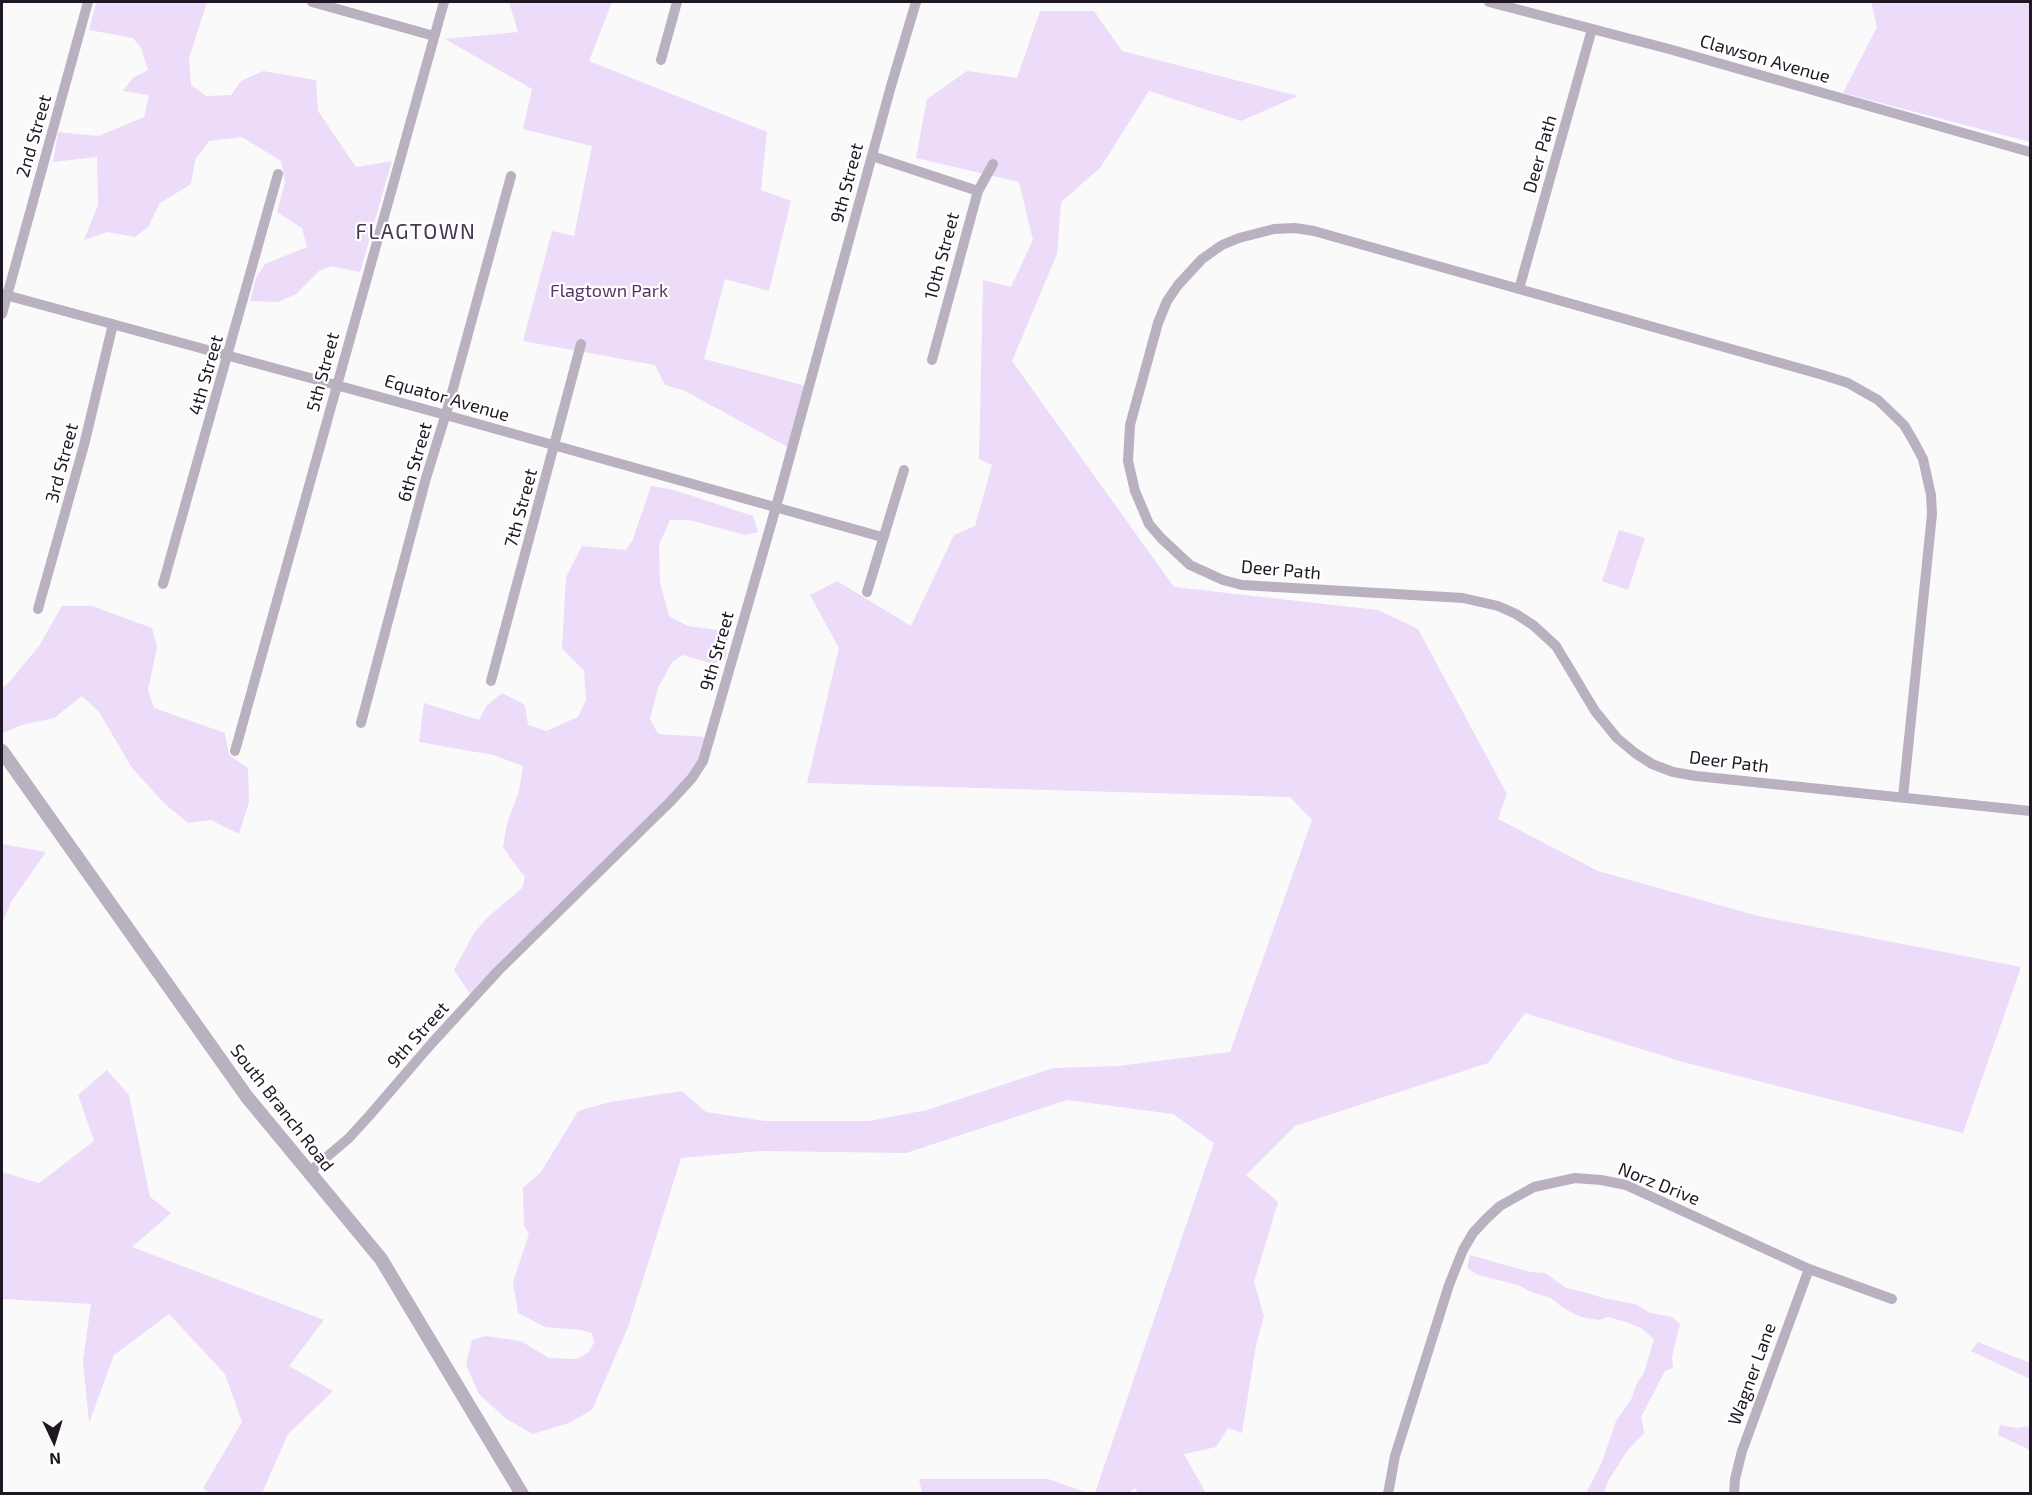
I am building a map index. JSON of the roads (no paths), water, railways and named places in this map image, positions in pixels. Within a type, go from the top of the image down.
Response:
[{"type":"street","name":"2nd Street","points":[[2,314],[4,294],[88,2]]},
{"type":"street","points":[[312,2],[434,36]]},
{"type":"street","name":"5th Street","points":[[235,751],[444,2]]},
{"type":"street","points":[[662,60],[677,2]]},
{"type":"street","name":"9th Street","points":[[309,1172],[349,1138],[498,971],[692,778],[703,760],[776,507],[916,2]]},
{"type":"street","name":"Clawson Avenue","points":[[1489,2],[2031,152]]},
{"type":"street","name":"Deer Path","points":[[1519,289],[1592,29]]},
{"type":"street","points":[[872,156],[978,190]]},
{"type":"street","name":"10th Street","points":[[932,360],[978,190],[993,164]]},
{"type":"street","name":"4th Street","points":[[163,584],[278,174]]},
{"type":"street","name":"6th Street","points":[[361,723],[510,176]]},
{"type":"street","name":"Deer Path","points":[[1903,798],[1932,514],[1929,483],[1923,459],[1904,425],[1878,400],[1848,383],[1314,231],[1295,228],[1254,233],[1219,247],[1190,270],[1167,301],[1158,323],[1134,410],[1128,443],[1128,461],[1135,491],[1149,524],[1190,565],[1223,580],[1242,585],[1463,598],[1498,606],[1533,625],[1556,646],[1595,711],[1617,738],[1652,764],[1673,772],[1696,776],[1903,798],[2031,811]]},
{"type":"street","name":"Equator Avenue","points":[[4,294],[882,537]]},
{"type":"street","name":"3rd Street","points":[[38,609],[84,445],[113,324]]},
{"type":"street","name":"7th Street","points":[[491,681],[581,344]]},
{"type":"street","points":[[867,592],[904,470]]},
{"type":"street","name":"South Branch Road","points":[[2,751],[247,1097],[364,1236],[398,1283],[444,1365],[522,1494]]},
{"type":"street","name":"Norz Drive","points":[[1388,1494],[1395,1456],[1449,1285],[1463,1250],[1473,1233],[1485,1220],[1518,1194],[1553,1182],[1575,1178],[1626,1185],[1809,1269],[1892,1299]]},
{"type":"street","name":"Wagner Lane","points":[[1734,1494],[1742,1451],[1809,1269]]},
{"type":"district","name":"FLAGTOWN","points":[[416,232]]},
{"type":"park label","name":"Flagtown Park","points":[[609,291]]}]
